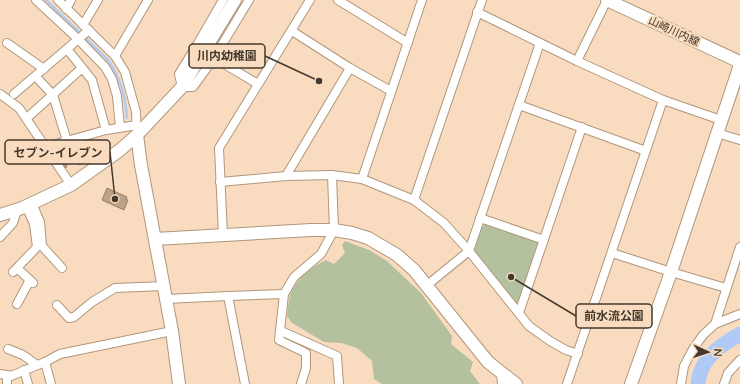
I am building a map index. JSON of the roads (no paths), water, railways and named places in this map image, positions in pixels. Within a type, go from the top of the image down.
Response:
[{"type":"street","points":[[36,0],[78,39],[105,67],[112,79],[117,96],[120,127]]},
{"type":"street","points":[[58,0],[115,56],[125,72],[136,112],[141,165],[172,331],[179,384]]},
{"type":"street","points":[[66,9],[71,0]]},
{"type":"street","points":[[14,94],[78,39],[86,28],[98,0]]},
{"type":"street","points":[[115,56],[148,0]]},
{"type":"street","points":[[182,87],[193,87],[214,58],[249,0]]},
{"type":"street","points":[[223,235],[219,148],[310,0]]},
{"type":"street","points":[[338,0],[408,43]]},
{"type":"street","points":[[362,179],[422,0]]},
{"type":"street","points":[[414,200],[482,0]]},
{"type":"street","points":[[577,61],[607,0]]},
{"type":"street","name":"山崎川内線","points":[[607,0],[740,64]]},
{"type":"street","points":[[0,215],[25,206],[70,185],[120,150],[137,130],[182,87],[230,1]]},
{"type":"street","points":[[477,12],[577,61],[663,100],[722,120]]},
{"type":"street","points":[[292,31],[350,68],[391,91]]},
{"type":"street","points":[[7,43],[44,69]]},
{"type":"street","points":[[426,286],[469,251],[540,43]]},
{"type":"street","points":[[67,49],[92,80],[106,130]]},
{"type":"street","points":[[214,58],[258,84]]},
{"type":"street","points":[[631,384],[671,272],[740,64]]},
{"type":"street","points":[[27,118],[82,68]]},
{"type":"street","points":[[286,176],[350,68]]},
{"type":"street","points":[[39,80],[53,95],[67,141]]},
{"type":"street","points":[[1,95],[19,108],[27,118],[70,185]]},
{"type":"street","points":[[568,384],[663,100]]},
{"type":"street","points":[[519,105],[646,151]]},
{"type":"street","points":[[45,146],[120,127],[137,130]]},
{"type":"street","points":[[519,313],[582,127]]},
{"type":"street","points":[[717,133],[740,140]]},
{"type":"street","points":[[220,182],[286,176],[332,175],[362,179],[414,200],[444,223],[469,251],[529,326],[550,341],[566,350],[578,354]]},
{"type":"street","points":[[301,384],[306,368],[306,353],[279,340],[284,294],[294,277],[321,254],[334,230],[332,175]]},
{"type":"street","points":[[0,237],[13,223],[25,206]]},
{"type":"street","points":[[25,206],[40,222],[42,246],[62,268]]},
{"type":"street","points":[[17,304],[31,282],[15,270],[37,247],[34,224],[25,206]]},
{"type":"street","points":[[480,218],[544,240]]},
{"type":"street","points":[[155,239],[311,230],[334,230],[352,233],[368,238],[383,246],[406,262],[501,378],[516,384]]},
{"type":"street","points":[[715,324],[740,247]]},
{"type":"street","points":[[612,253],[726,288]]},
{"type":"street","points":[[57,305],[69,318],[74,317],[92,302],[115,288],[164,286]]},
{"type":"street","points":[[166,299],[284,294]]},
{"type":"street","points":[[228,296],[245,384]]},
{"type":"street","points":[[681,384],[684,366],[693,349],[703,335],[715,324],[740,314]]},
{"type":"street","points":[[4,374],[11,376],[60,354],[172,331]]},
{"type":"street","points":[[281,331],[337,356],[339,384]]},
{"type":"street","points":[[8,349],[41,363],[51,384]]},
{"type":"street","points":[[724,384],[728,372],[740,360]]},
{"type":"street","points":[[24,370],[28,384]]},
{"type":"street","points":[[4,374],[7,384]]},
{"type":"waterway","points":[[46,0],[108,60],[122,88],[127,118]]},
{"type":"waterway","points":[[698,384],[702,367],[712,354],[725,343],[740,334]]},
{"type":"place","name":"川内幼稚園","points":[[319,81]]},
{"type":"place","name":"セブン-イレブン","points":[[115,199]]},
{"type":"place","name":"前水流公園","points":[[511,277]]}]
